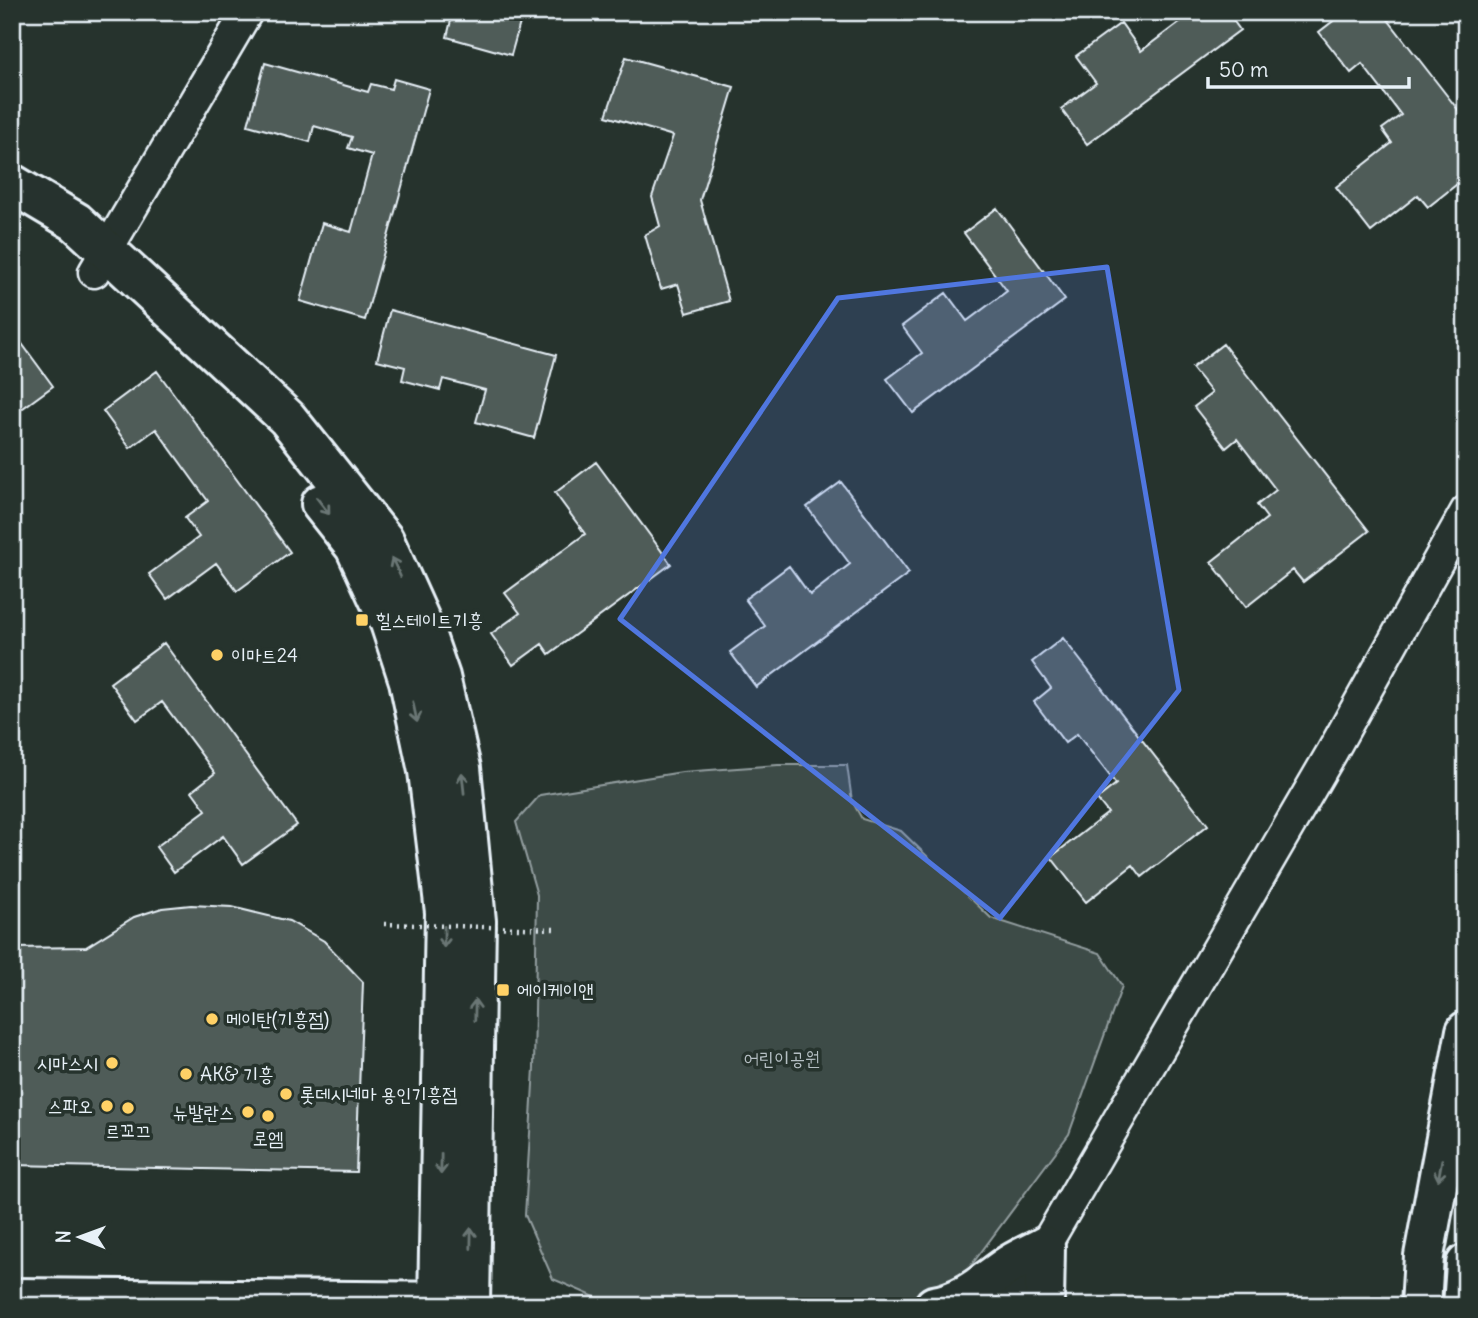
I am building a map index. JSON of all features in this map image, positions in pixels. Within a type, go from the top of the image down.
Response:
[{"type":"main road","points":[[12,184],[76,222],[99,260]]},
{"type":"main road","points":[[12,203],[99,260],[287,418],[384,540],[421,622],[440,677],[461,768],[476,921],[454,1304],[12,1298]]},
{"type":"main road","points":[[1421,1306],[1424,1256],[1466,1031]]},
{"type":"main road","points":[[934,1306],[953,1303],[980,1288],[1008,1265],[1045,1246],[1044,1306]]},
{"type":"main road","points":[[1463,1306],[1466,1264]]},
{"type":"street","points":[[99,260],[247,12]]},
{"type":"street","points":[[1010,1306],[1332,752],[1466,511]]},
{"type":"path","points":[[384,924],[554,929]]},
{"type":"highlighted area","points":[[1107,267],[1179,690],[1000,918],[620,619],[838,298]]},
{"type":"green space","name":"어린이공원","points":[[778,765],[847,765],[852,801],[862,819],[901,831],[991,918],[1100,953],[1122,986],[1069,1134],[964,1275],[913,1306],[597,1298],[553,1279],[525,1215],[534,1068],[537,895],[516,822],[540,795],[682,772]]},
{"type":"building","points":[[453,12],[523,12],[511,55],[447,37]]},
{"type":"building","points":[[1175,12],[1227,12],[1240,30],[1087,144],[1061,109],[1096,83],[1076,56],[1121,23],[1141,51],[1181,21]]},
{"type":"building","points":[[1332,12],[1382,12],[1466,120],[1466,177],[1428,207],[1418,195],[1371,232],[1336,187],[1392,143],[1382,129],[1401,115],[1362,64],[1351,73],[1319,32],[1337,18]]},
{"type":"building","points":[[626,57],[734,87],[700,200],[729,301],[687,313],[678,284],[661,289],[645,235],[660,226],[652,197],[673,136],[606,116]]},
{"type":"building","points":[[265,63],[368,92],[371,84],[391,89],[394,79],[429,89],[365,320],[300,301],[322,223],[351,232],[372,155],[348,148],[352,137],[314,126],[310,142],[248,125]]},
{"type":"building","points":[[997,208],[1065,300],[913,413],[887,379],[922,353],[902,326],[946,293],[967,321],[1007,291],[964,233]]},
{"type":"building","points":[[390,310],[556,355],[534,438],[476,422],[485,390],[443,379],[440,390],[402,380],[405,367],[377,360]]},
{"type":"building","points":[[12,330],[53,386],[12,416]]},
{"type":"building","points":[[1223,344],[1369,531],[1303,582],[1293,570],[1246,607],[1211,562],[1267,518],[1257,505],[1276,490],[1237,439],[1226,448],[1194,407],[1212,393],[1192,368]]},
{"type":"building","points":[[157,371],[290,552],[237,591],[216,563],[167,599],[149,574],[199,537],[185,518],[208,501],[156,429],[130,448],[103,411]]},
{"type":"building","points":[[596,462],[671,564],[549,654],[542,644],[513,665],[491,634],[520,613],[505,593],[585,534],[555,493]]},
{"type":"building","points":[[841,482],[909,573],[756,687],[730,652],[765,626],[745,599],[789,566],[810,595],[850,564],[807,507]]},
{"type":"building","points":[[1063,638],[1208,825],[1142,877],[1133,865],[1086,902],[1051,857],[1108,813],[1097,799],[1116,784],[1077,734],[1065,743],[1034,702],[1051,688],[1032,662]]},
{"type":"building","points":[[164,643],[297,825],[243,864],[223,836],[174,872],[156,847],[206,810],[192,791],[215,773],[162,702],[137,720],[110,683]]},
{"type":"building","name":"AK& 기흥","points":[[191,905],[232,907],[289,921],[324,941],[363,982],[356,1172],[12,1165],[12,948],[86,947],[134,917],[162,908]]},
{"type":"place","name":"힐스테이트기흥","points":[[362,620]]},
{"type":"place","name":"이마트24","points":[[217,655]]},
{"type":"place","name":"에이케이앤","points":[[503,990]]},
{"type":"place","name":"메이탄(기흥점)","points":[[212,1019]]},
{"type":"place","name":"시마스시","points":[[112,1063]]},
{"type":"place","name":"AK& 기흥","points":[[186,1074]]},
{"type":"place","name":"롯데시네마 용인기흥점","points":[[286,1094]]},
{"type":"place","name":"스파오","points":[[107,1106]]},
{"type":"place","name":"르꼬끄","points":[[128,1108]]},
{"type":"place","name":"뉴발란스","points":[[248,1112]]},
{"type":"place","name":"로엠","points":[[268,1116]]}]
